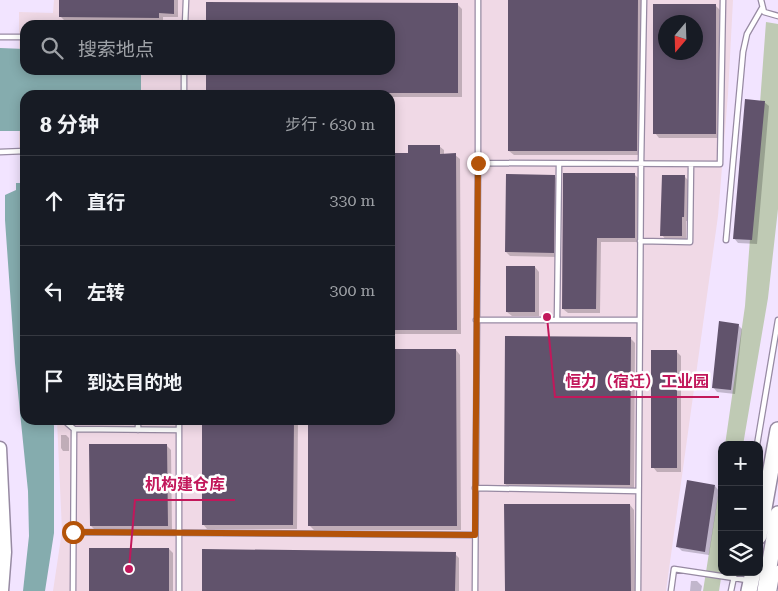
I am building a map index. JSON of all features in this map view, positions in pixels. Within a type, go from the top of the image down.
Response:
[{"type":"main road","points":[[760,531],[778,430]]},
{"type":"main road","points":[[765,591],[778,514]]},
{"type":"street","points":[[0,448],[5,552],[2,591]]},
{"type":"lane","points":[[185,20],[186,0]]},
{"type":"lane","points":[[475,591],[478,0]]},
{"type":"lane","points":[[638,591],[640,242],[644,0]]},
{"type":"lane","points":[[478,163],[720,164],[723,0]]},
{"type":"lane","points":[[761,0],[762,8],[767,14],[778,16]]},
{"type":"lane","points":[[726,240],[743,52],[746,34],[762,8]]},
{"type":"lane","points":[[0,37],[20,37]]},
{"type":"lane","points":[[184,75],[184,90]]},
{"type":"lane","points":[[0,152],[20,150]]},
{"type":"lane","points":[[557,320],[559,164]]},
{"type":"lane","points":[[640,242],[690,242],[692,164]]},
{"type":"lane","points":[[476,320],[640,320]]},
{"type":"lane","points":[[758,441],[778,320]]},
{"type":"lane","points":[[69,425],[74,429],[179,430]]},
{"type":"lane","points":[[138,425],[138,430]]},
{"type":"lane","points":[[179,591],[180,425]]},
{"type":"lane","points":[[73,591],[74,429]]},
{"type":"lane","points":[[475,488],[638,491]]},
{"type":"lane","points":[[73,532],[475,535]]},
{"type":"lane","points":[[774,591],[778,568]]},
{"type":"lane","points":[[671,591],[674,569],[751,581]]},
{"type":"lane","points":[[731,591],[734,578]]},
{"type":"shaded area","points":[[54,0],[733,0],[728,94],[718,216],[666,591],[53,591],[62,531],[57,425],[395,425],[395,90],[20,90],[19,155],[19,12],[53,13]]},
{"type":"shaded area","points":[[766,22],[778,24],[778,209],[768,298],[744,441],[726,441],[745,306]]},
{"type":"shaded area","points":[[0,48],[20,49],[20,75],[141,75],[141,90],[20,90],[20,131],[0,131]]},
{"type":"shaded area","points":[[16,183],[20,183],[20,412],[5,220],[5,195],[16,190]]},
{"type":"shaded area","points":[[21,425],[54,425],[54,533],[45,591],[23,591],[29,536],[28,491]]},
{"type":"shaded area","points":[[718,495],[718,576],[721,576],[719,591],[703,591]]},
{"type":"building","points":[[59,0],[174,0],[174,14],[159,13],[159,18],[59,17]]},
{"type":"building","points":[[508,0],[638,0],[637,151],[508,151]]},
{"type":"building","points":[[206,2],[458,3],[458,93],[395,93],[395,90],[206,90],[206,75],[395,75],[395,20],[206,20]]},
{"type":"building","points":[[653,4],[716,4],[716,134],[653,134]]},
{"type":"building","points":[[745,99],[765,101],[752,240],[733,239]]},
{"type":"building","points":[[408,145],[440,145],[440,154],[456,153],[457,330],[395,330],[395,153],[408,153]]},
{"type":"building","points":[[563,173],[635,173],[635,238],[597,238],[596,309],[562,309]]},
{"type":"building","points":[[506,174],[555,175],[554,253],[505,252]]},
{"type":"building","points":[[662,175],[685,175],[682,236],[660,236]]},
{"type":"building","points":[[506,266],[535,266],[535,312],[506,312]]},
{"type":"building","points":[[719,321],[739,324],[731,390],[712,388]]},
{"type":"building","points":[[505,336],[631,337],[630,485],[504,484]]},
{"type":"building","points":[[395,349],[456,349],[457,526],[308,526],[308,425],[395,425]]},
{"type":"building","points":[[651,350],[677,350],[677,468],[651,468]]},
{"type":"building","points":[[202,425],[294,425],[293,525],[202,525]]},
{"type":"building","points":[[89,444],[167,444],[168,526],[90,526]]},
{"type":"building","points":[[687,480],[715,485],[705,552],[676,547]]},
{"type":"building","points":[[504,504],[630,504],[631,591],[505,591]]},
{"type":"building","points":[[89,548],[169,548],[169,591],[89,591]]},
{"type":"building","points":[[202,549],[456,552],[455,591],[202,591]]},
{"type":"place","name":"恒力（宿迁）工业园","points":[[547,317]]},
{"type":"place","name":"机构建仓库","points":[[129,569]]},
{"type":"route","points":[[73,532],[475,535],[478,163]]}]
